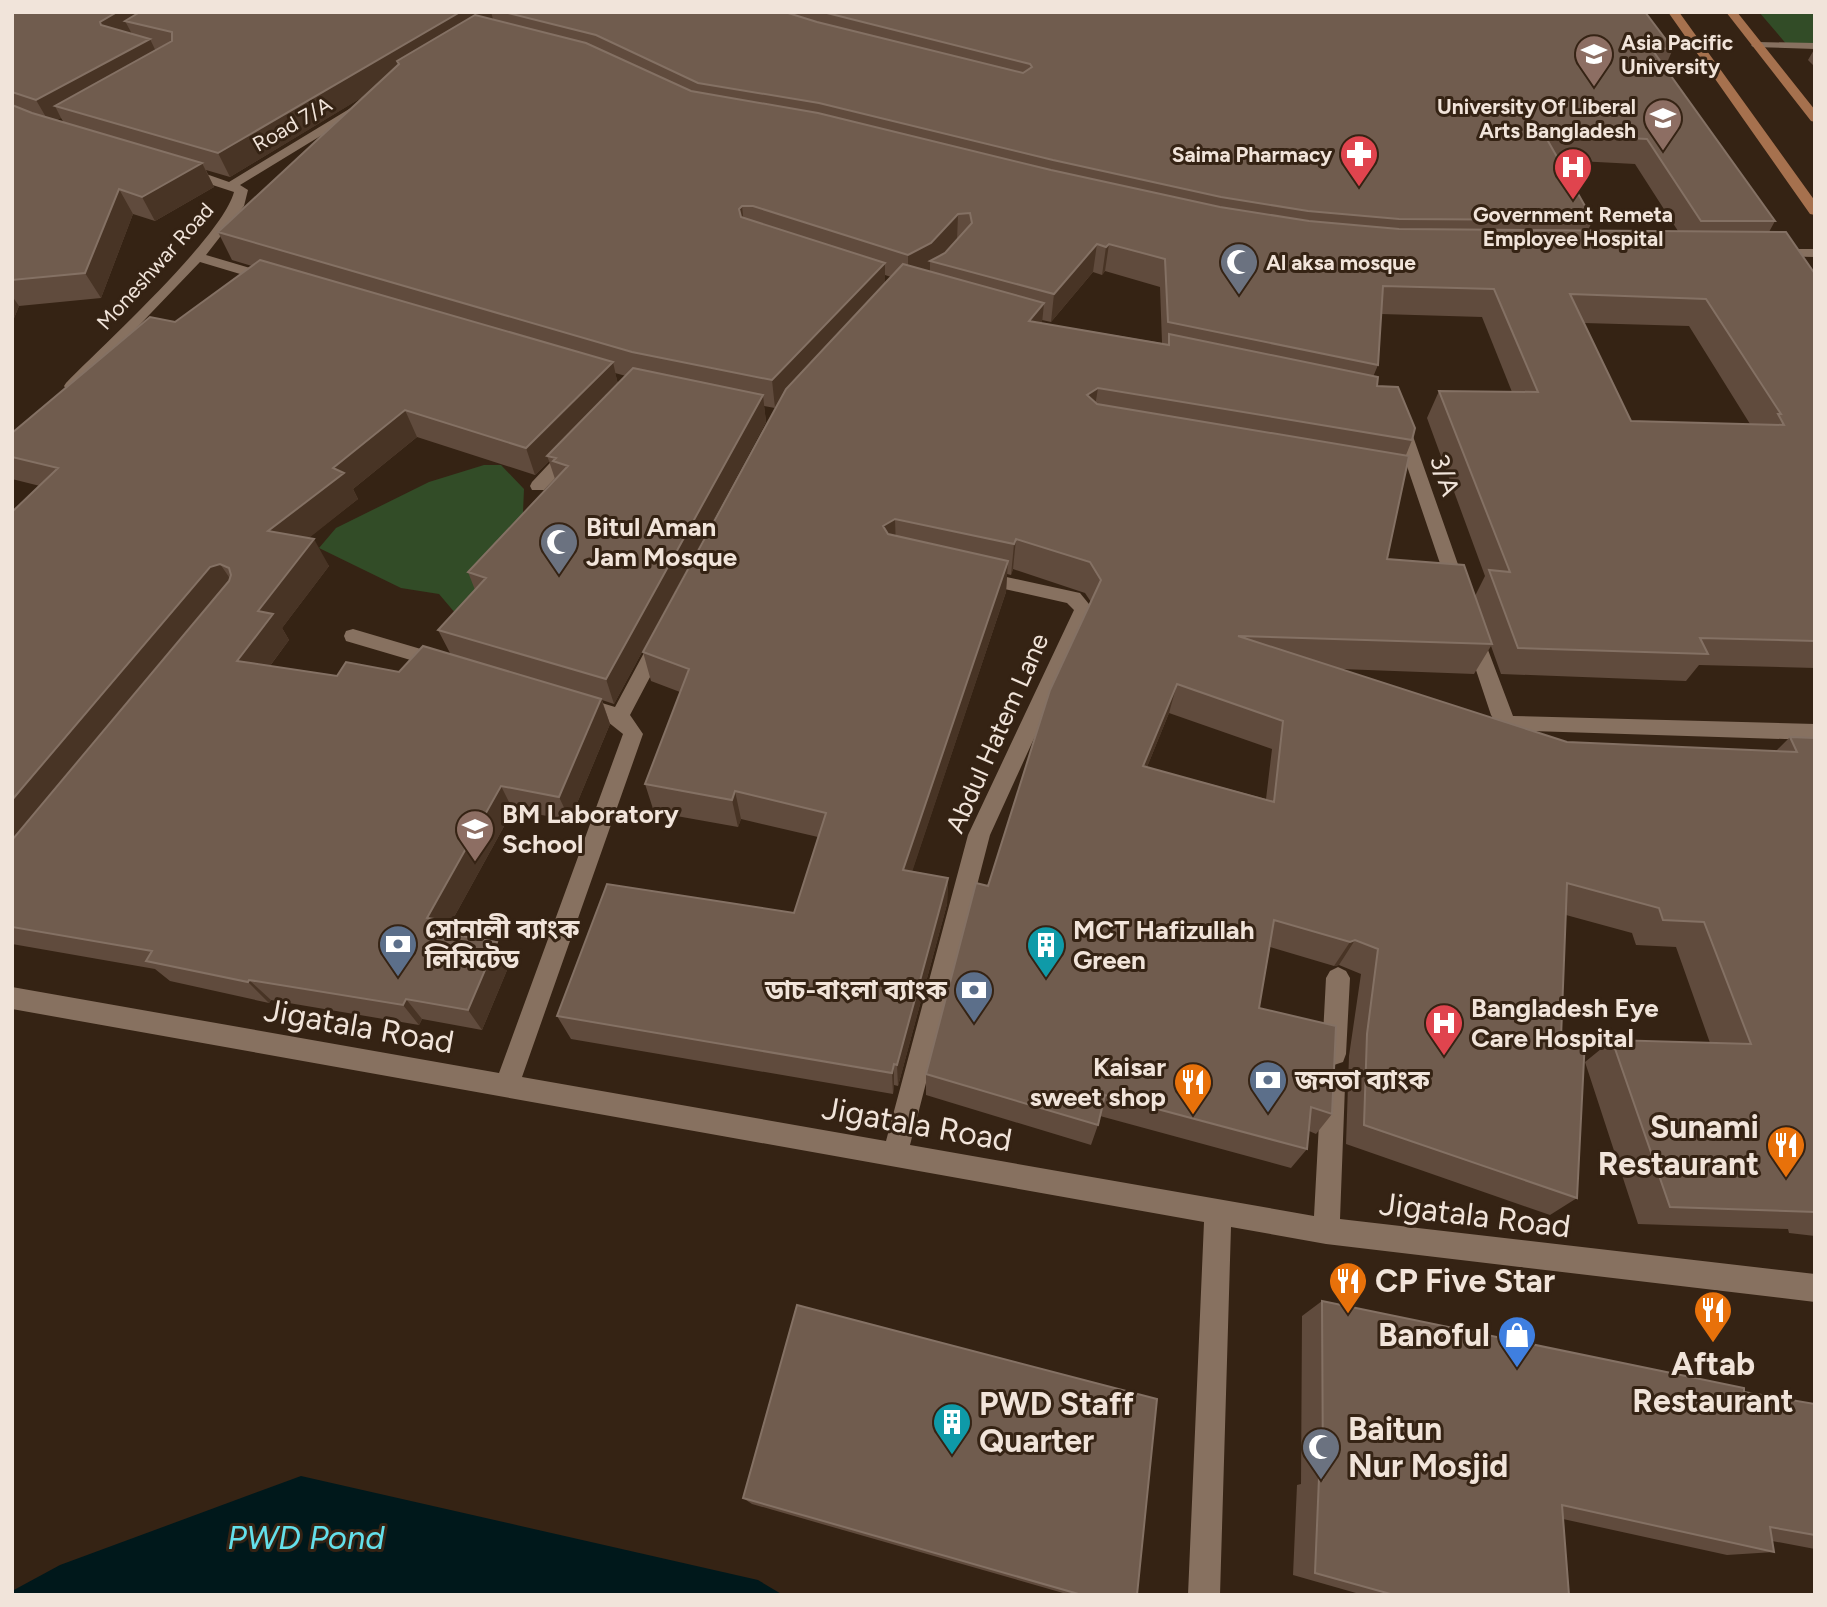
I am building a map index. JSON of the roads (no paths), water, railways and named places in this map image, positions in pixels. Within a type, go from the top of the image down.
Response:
[{"type":"main road","points":[[1673,12],[1815,211]]},
{"type":"main road","points":[[1731,12],[1815,118]]},
{"type":"street","points":[[1757,45],[1815,46]]},
{"type":"street","name":"Road 7/A","points":[[232,185],[375,98]]},
{"type":"street","name":"Moneshwar Road","points":[[61,398],[197,257],[237,206],[241,190],[167,166]]},
{"type":"street","points":[[1763,253],[1815,253]]},
{"type":"street","points":[[197,257],[290,284]]},
{"type":"street","name":"3/A","points":[[1393,411],[1400,421],[1415,482],[1501,715],[1508,724],[1815,732]]},
{"type":"street","points":[[538,486],[579,443]]},
{"type":"street","name":"Abdul Hatem Lane","points":[[895,1154],[979,835],[1084,609],[1073,598],[964,573]]},
{"type":"street","points":[[620,716],[670,622]]},
{"type":"street","points":[[353,636],[459,668]]},
{"type":"street","points":[[506,1086],[633,734],[628,723],[620,716],[566,700]]},
{"type":"street","points":[[1326,1231],[1338,978]]},
{"type":"street","name":"Jigatala Road","points":[[12,998],[1326,1231],[1815,1288]]},
{"type":"street","points":[[1204,1595],[1218,1212]]},
{"type":"water","name":"PWD Pond","points":[[301,1476],[758,1580],[783,1595],[12,1595],[12,1591],[60,1565]]},
{"type":"place","name":"Asia Pacific University","points":[[1594,88]]},
{"type":"place","name":"University Of Liberal Arts Bangladesh","points":[[1663,152]]},
{"type":"place","name":"Saima Pharmacy","points":[[1359,188]]},
{"type":"place","name":"Government Remeta Employee Hospital","points":[[1573,201]]},
{"type":"place","name":"Al aksa mosque","points":[[1239,296]]},
{"type":"place","name":"Bitul Aman Jam Mosque","points":[[559,576]]},
{"type":"place","name":"BM Laboratory School","points":[[475,863]]},
{"type":"place","name":"সোনালী ব্যাংক লিমিটেড","points":[[398,978]]},
{"type":"place","name":"MCT Hafizullah Green","points":[[1046,979]]},
{"type":"place","name":"ডাচ-বাংলা ব্যাংক","points":[[974,1024]]},
{"type":"place","name":"Bangladesh Eye Care Hospital","points":[[1444,1057]]},
{"type":"place","name":"জনতা ব্যাংক","points":[[1268,1114]]},
{"type":"place","name":"Kaisar sweet shop","points":[[1193,1116]]},
{"type":"place","name":"Sunami Restaurant","points":[[1786,1179]]},
{"type":"place","name":"CP Five Star","points":[[1348,1315]]},
{"type":"place","name":"Aftab Restaurant","points":[[1713,1344]]},
{"type":"place","name":"Banoful","points":[[1517,1369]]},
{"type":"place","name":"PWD Staff Quarter","points":[[952,1456]]},
{"type":"place","name":"Baitun Nur Mosjid","points":[[1321,1481]]}]
